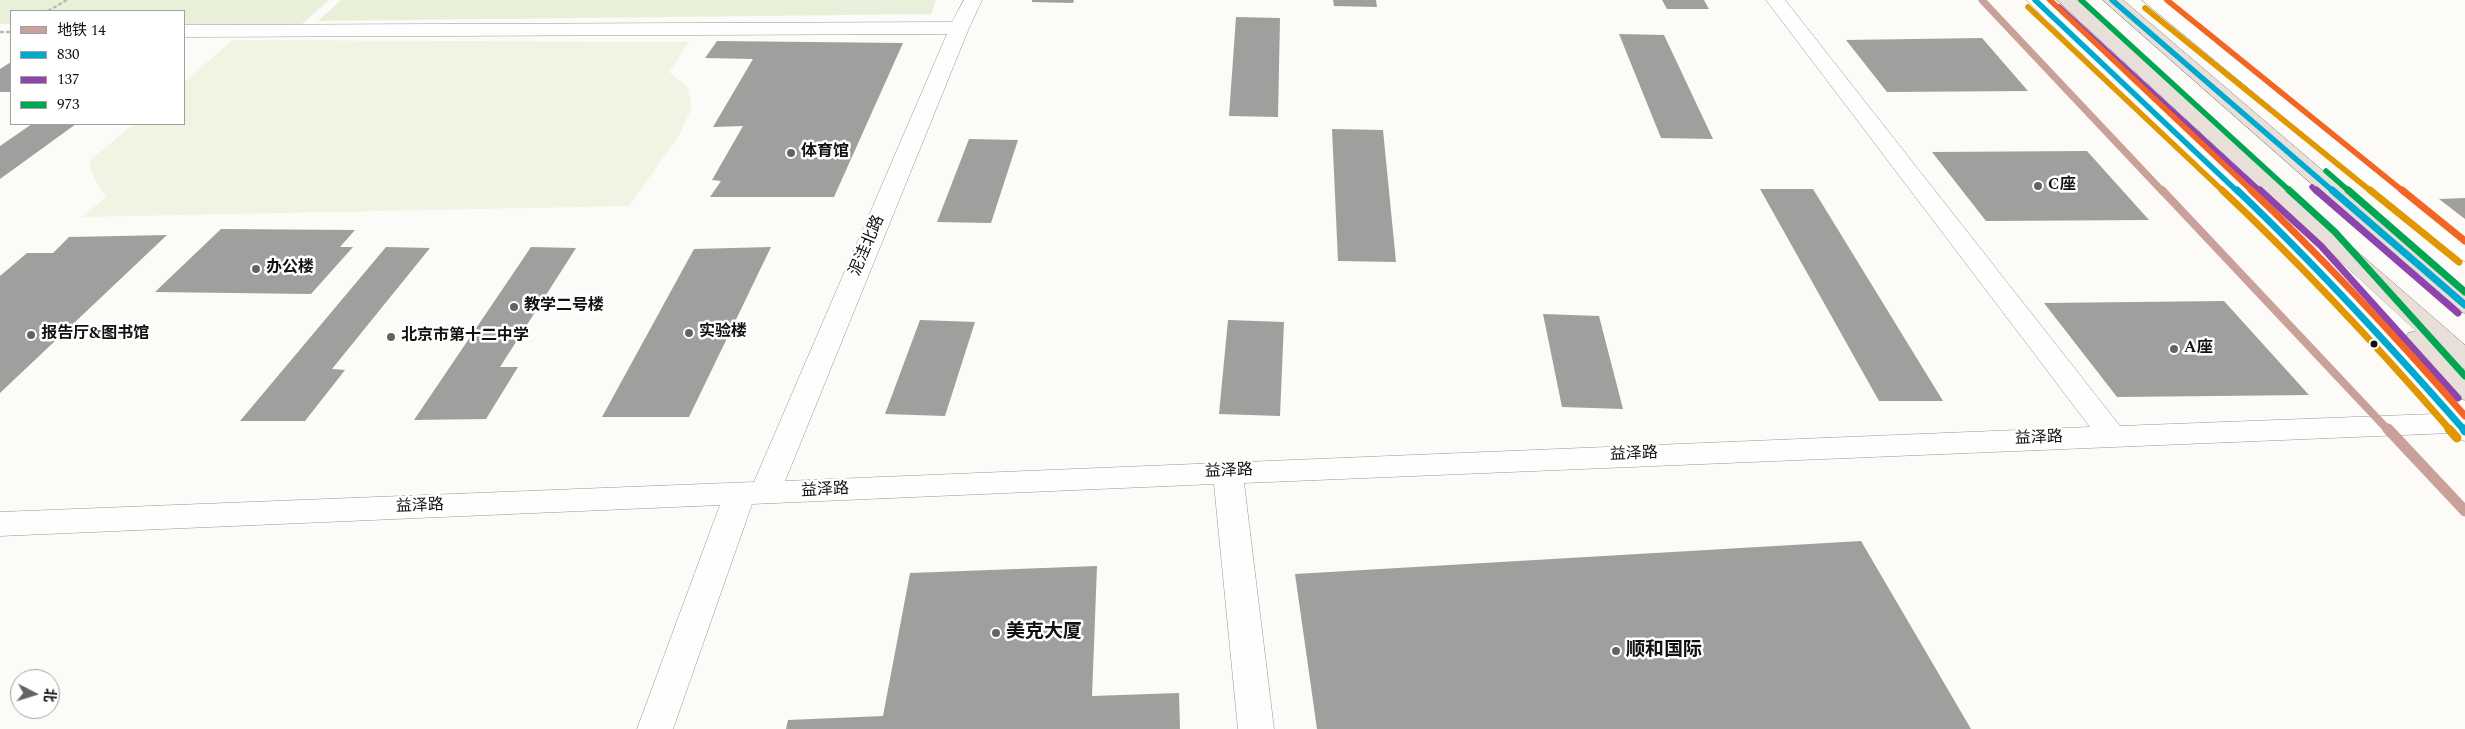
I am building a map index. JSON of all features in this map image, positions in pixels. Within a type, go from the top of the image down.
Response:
[{"type":"highway","points":[[2066,0],[2328,239],[2465,360]]},
{"type":"highway","points":[[2112,0],[2465,305]]},
{"type":"highway","points":[[2328,239],[2465,390]]},
{"type":"street","name":"泥洼北路","points":[[655,729],[752,494],[973,0]]},
{"type":"street","points":[[1775,0],[2112,436]]},
{"type":"street","points":[[2035,0],[2280,231],[2394,350],[2462,427]]},
{"type":"street","points":[[2151,0],[2465,254]]},
{"type":"street","points":[[185,31],[959,28]]},
{"type":"street","name":"益泽路","points":[[0,524],[2112,436],[2462,427]]},
{"type":"street","points":[[1228,472],[1256,729]]},
{"type":"path","points":[[50,10],[67,0]]},
{"type":"green space","points":[[0,0],[329,0],[302,24],[185,24],[185,10],[10,10],[10,24],[0,24]]},
{"type":"green space","points":[[341,0],[936,0],[931,14],[318,21]]},
{"type":"green space","points":[[233,40],[689,42],[669,72],[687,86],[692,107],[680,134],[629,206],[82,217],[106,197],[94,178],[89,161],[133,125],[185,125],[185,81]]},
{"type":"building","points":[[1032,0],[1074,0],[1073,3],[1032,2]]},
{"type":"building","points":[[1333,0],[1376,0],[1377,7],[1334,6]]},
{"type":"building","points":[[1662,0],[1704,0],[1709,9],[1667,9]]},
{"type":"building","points":[[1236,17],[1280,18],[1278,117],[1229,116]]},
{"type":"building","points":[[1619,34],[1664,35],[1713,139],[1661,138]]},
{"type":"building","points":[[1982,38],[2028,91],[1887,92],[1846,40]]},
{"type":"building","points":[[717,41],[903,43],[834,197],[710,197],[721,181],[712,180],[743,126],[713,127],[753,59],[705,58]]},
{"type":"building","points":[[10,63],[10,92],[0,92],[0,69]]},
{"type":"building","points":[[31,125],[75,125],[0,179],[0,146]]},
{"type":"building","points":[[1332,129],[1383,130],[1396,262],[1338,261]]},
{"type":"building","points":[[969,139],[1018,140],[991,223],[937,222]]},
{"type":"building","name":"C座","points":[[2087,151],[2149,220],[1986,221],[1932,152]]},
{"type":"building","points":[[1760,189],[1813,189],[1943,401],[1879,401]]},
{"type":"building","points":[[2465,198],[2465,219],[2439,199]]},
{"type":"building","name":"办公楼","points":[[221,229],[355,230],[340,247],[353,247],[311,294],[155,292]]},
{"type":"building","name":"报告厅&图书馆","points":[[167,235],[0,393],[0,276],[27,253],[53,253],[69,237]]},
{"type":"building","points":[[386,247],[430,248],[332,369],[345,370],[305,421],[240,421]]},
{"type":"building","name":"教学二号楼","points":[[531,247],[576,248],[500,367],[518,367],[486,419],[414,420]]},
{"type":"building","name":"实验楼","points":[[771,247],[689,417],[602,417],[694,249]]},
{"type":"building","name":"A座","points":[[2224,301],[2309,395],[2117,397],[2044,303]]},
{"type":"building","points":[[1543,314],[1599,316],[1623,409],[1562,407]]},
{"type":"building","points":[[920,320],[975,322],[945,416],[885,414]]},
{"type":"building","points":[[1228,320],[1284,322],[1280,416],[1219,414]]},
{"type":"building","name":"顺和国际","points":[[1861,541],[1971,729],[1317,729],[1295,574]]},
{"type":"building","name":"美克大厦","points":[[1097,566],[1092,696],[1179,693],[1180,729],[786,729],[788,720],[883,716],[910,573]]},
{"type":"metro line","name":"14","points":[[1982,0],[2465,511]]},
{"type":"transit line","name":"830","points":[[2035,0],[2280,231],[2394,350],[2465,431]]},
{"type":"transit line","points":[[2050,0],[2287,224],[2401,343],[2465,416]]},
{"type":"transit line","name":"973","points":[[2081,0],[2335,232],[2465,376]]},
{"type":"transit line","name":"830","points":[[2112,0],[2465,305]]},
{"type":"transit line","points":[[2167,0],[2465,241]]},
{"type":"transit line","points":[[2028,7],[2273,238],[2387,357],[2457,438]]},
{"type":"transit line","name":"137","points":[[2059,7],[2321,246],[2458,398]]},
{"type":"transit line","points":[[2145,8],[2459,262]]},
{"type":"transit line","name":"973","points":[[2326,171],[2465,292]]},
{"type":"transit line","name":"137","points":[[2312,187],[2458,313]]},
{"type":"place","name":"体育馆","points":[[791,153]]},
{"type":"place","name":"C座","points":[[2038,186]]},
{"type":"place","name":"办公楼","points":[[256,269]]},
{"type":"place","name":"教学二号楼","points":[[514,307]]},
{"type":"place","name":"实验楼","points":[[689,333]]},
{"type":"place","name":"报告厅&图书馆","points":[[31,335]]},
{"type":"place","name":"北京市第十二中学","points":[[391,337]]},
{"type":"place","name":"A座","points":[[2174,349]]},
{"type":"place","name":"美克大厦","points":[[996,633]]},
{"type":"place","name":"顺和国际","points":[[1616,651]]}]
